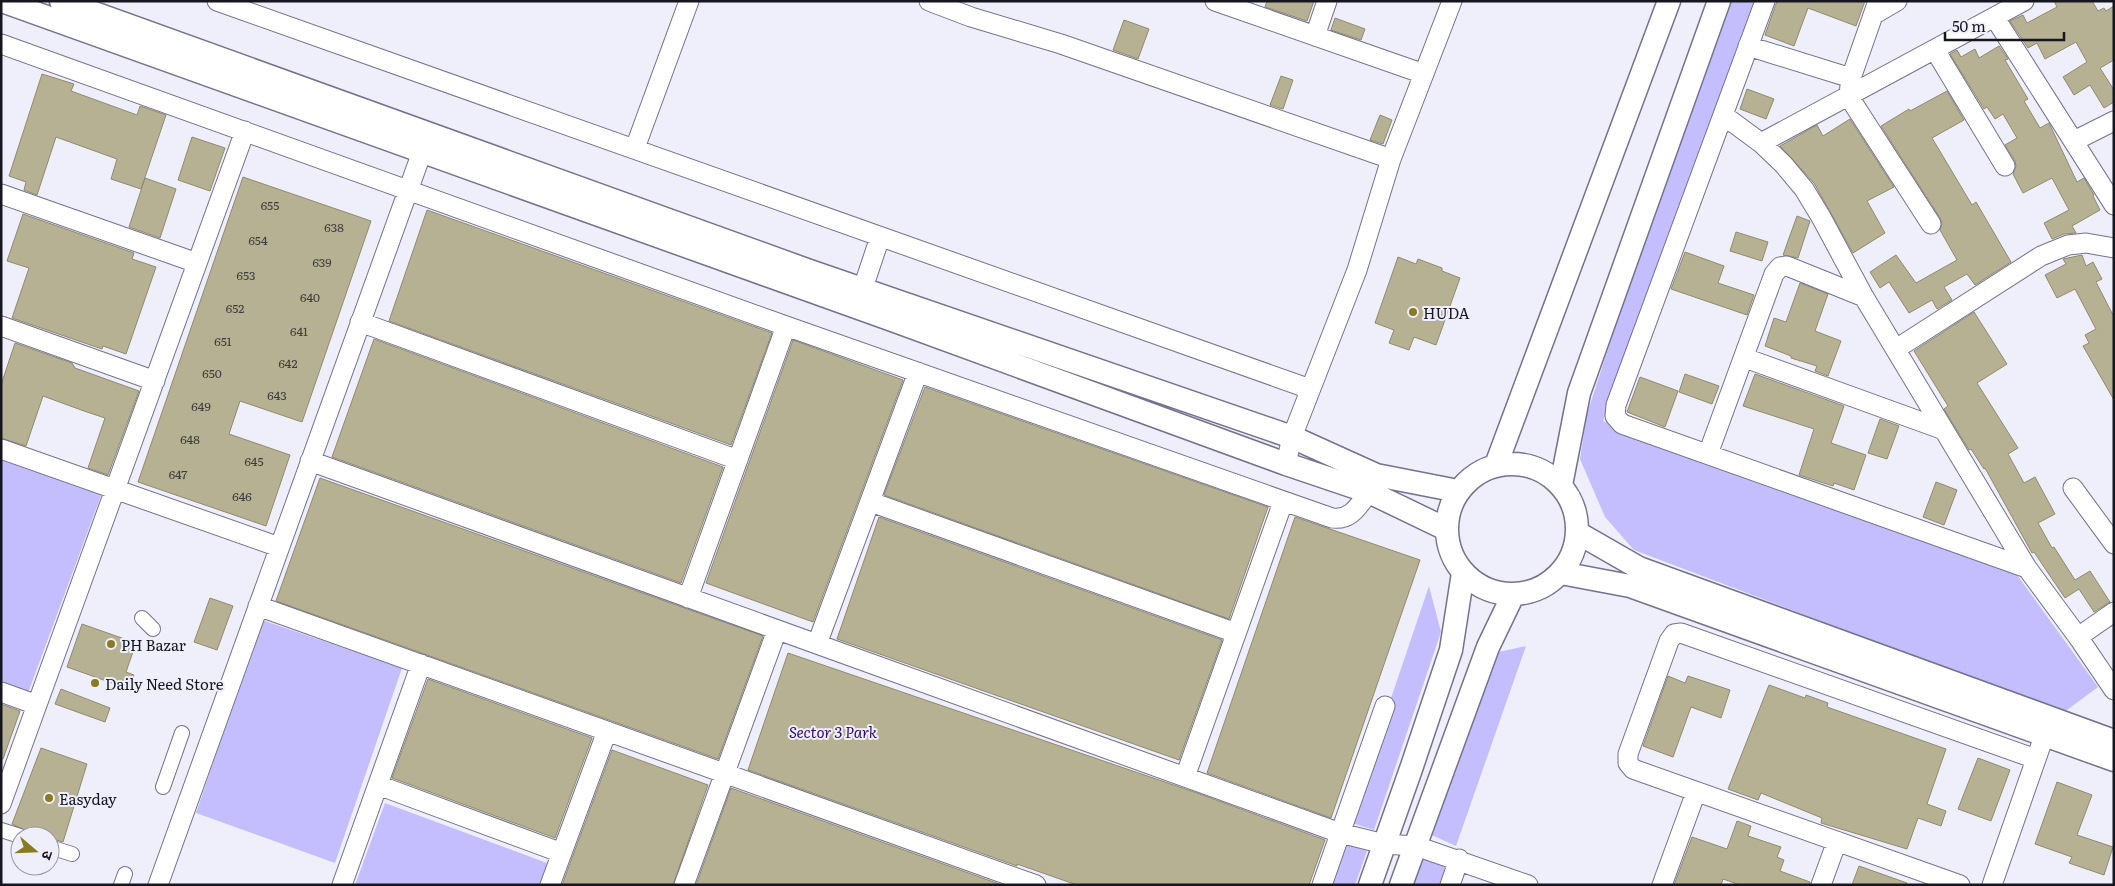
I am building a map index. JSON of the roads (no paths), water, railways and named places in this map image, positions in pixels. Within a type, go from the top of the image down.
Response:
[{"type":"street","points":[[2,1],[82,13]]},
{"type":"street","points":[[61,1],[82,13],[1286,464],[1369,492],[1446,529]]},
{"type":"street","points":[[217,1],[468,91],[636,148],[880,237],[1310,389]]},
{"type":"street","points":[[636,148],[689,1]]},
{"type":"street","points":[[929,1],[971,17],[1061,44],[1392,159]]},
{"type":"street","points":[[1215,1],[1424,74]]},
{"type":"street","points":[[1315,36],[1327,1]]},
{"type":"street","points":[[1286,464],[1292,437],[1357,270],[1392,159],[1452,1]]},
{"type":"street","points":[[1496,465],[1669,1]]},
{"type":"street","points":[[1561,485],[1579,394],[1719,1]]},
{"type":"street","points":[[1765,1],[1616,405],[1615,416],[1622,424],[2027,568]]},
{"type":"street","points":[[1897,1],[1875,8],[1851,78],[1849,97],[1931,224]]},
{"type":"street","points":[[1761,143],[1935,50],[1996,11],[2024,1]]},
{"type":"street","points":[[1996,11],[2114,205]]},
{"type":"street","points":[[1,44],[1283,502],[1342,520],[1349,516],[1369,492]]},
{"type":"street","points":[[1748,46],[1851,78]]},
{"type":"street","points":[[1935,50],[2005,166]]},
{"type":"street","points":[[1723,114],[1761,143],[1784,165],[1804,189],[1821,216],[1864,297],[2027,568],[2114,690]]},
{"type":"street","points":[[2074,141],[2114,121]]},
{"type":"street","points":[[1,804],[245,130]]},
{"type":"street","points":[[158,885],[426,142]]},
{"type":"street","points":[[426,142],[863,288],[1292,437],[1376,474],[1458,492]]},
{"type":"street","points":[[1,194],[197,263]]},
{"type":"street","points":[[863,288],[880,237]]},
{"type":"street","points":[[1896,349],[2041,256],[2068,245],[2086,244],[2114,248]]},
{"type":"street","points":[[1708,454],[1745,358],[1774,274],[1780,267],[1787,266],[1864,297]]},
{"type":"street","points":[[360,322],[738,460]]},
{"type":"street","points":[[1,326],[155,381]]},
{"type":"street","points":[[688,598],[786,326]]},
{"type":"street","points":[[1745,358],[1944,430]]},
{"type":"street","points":[[817,644],[918,372]]},
{"type":"street","points":[[1,448],[279,547]]},
{"type":"street","points":[[310,461],[1340,833],[1384,844],[1416,846],[1459,859],[1528,885]]},
{"type":"street","points":[[1514,463],[1532,466],[1548,474],[1561,485],[1571,500],[1576,516],[1578,533],[1573,554],[1561,573],[1547,585],[1531,592],[1513,595],[1494,592],[1477,585],[1463,573],[1451,552],[1446,529],[1449,509],[1458,492],[1475,475],[1496,465],[1514,463]]},
{"type":"street","points":[[2073,488],[2114,544]]},
{"type":"street","points":[[871,502],[1236,633]]},
{"type":"street","points":[[1185,777],[1283,502]]},
{"type":"street","points":[[1578,533],[1639,568],[2048,726],[2114,760]]},
{"type":"street","points":[[1370,885],[1412,769],[1451,650],[1463,573]]},
{"type":"street","points":[[1561,573],[1630,586],[2048,726],[2114,741]]},
{"type":"street","points":[[1401,885],[1488,648],[1513,595]]},
{"type":"street","points":[[258,606],[1024,883]]},
{"type":"street","points":[[2078,637],[2114,612]]},
{"type":"street","points":[[142,618],[153,630]]},
{"type":"street","points":[[684,885],[777,630]]},
{"type":"street","points":[[1960,885],[1633,769],[1628,763],[1628,754],[1668,641],[1674,634],[1681,633],[2036,759]]},
{"type":"street","points":[[342,885],[421,664]]},
{"type":"street","points":[[1,692],[37,705]]},
{"type":"street","points":[[1322,885],[1385,706]]},
{"type":"street","points":[[1992,885],[2048,726]]},
{"type":"street","points":[[550,885],[607,731]]},
{"type":"street","points":[[163,787],[182,733]]},
{"type":"street","points":[[378,785],[562,853]]},
{"type":"street","points":[[1662,885],[1696,792]]},
{"type":"street","points":[[1821,885],[1837,841]]},
{"type":"street","points":[[60,850],[72,854]]},
{"type":"street","points":[[1450,885],[1459,859]]},
{"type":"place","name":"HUDA","points":[[1413,312]]},
{"type":"place","name":"PH Bazar","points":[[111,644]]},
{"type":"place","name":"Daily Need Store","points":[[95,683]]},
{"type":"place","name":"Easyday","points":[[49,798]]},
{"type":"park label","name":"Sector 3 Park","points":[[833,731]]}]
